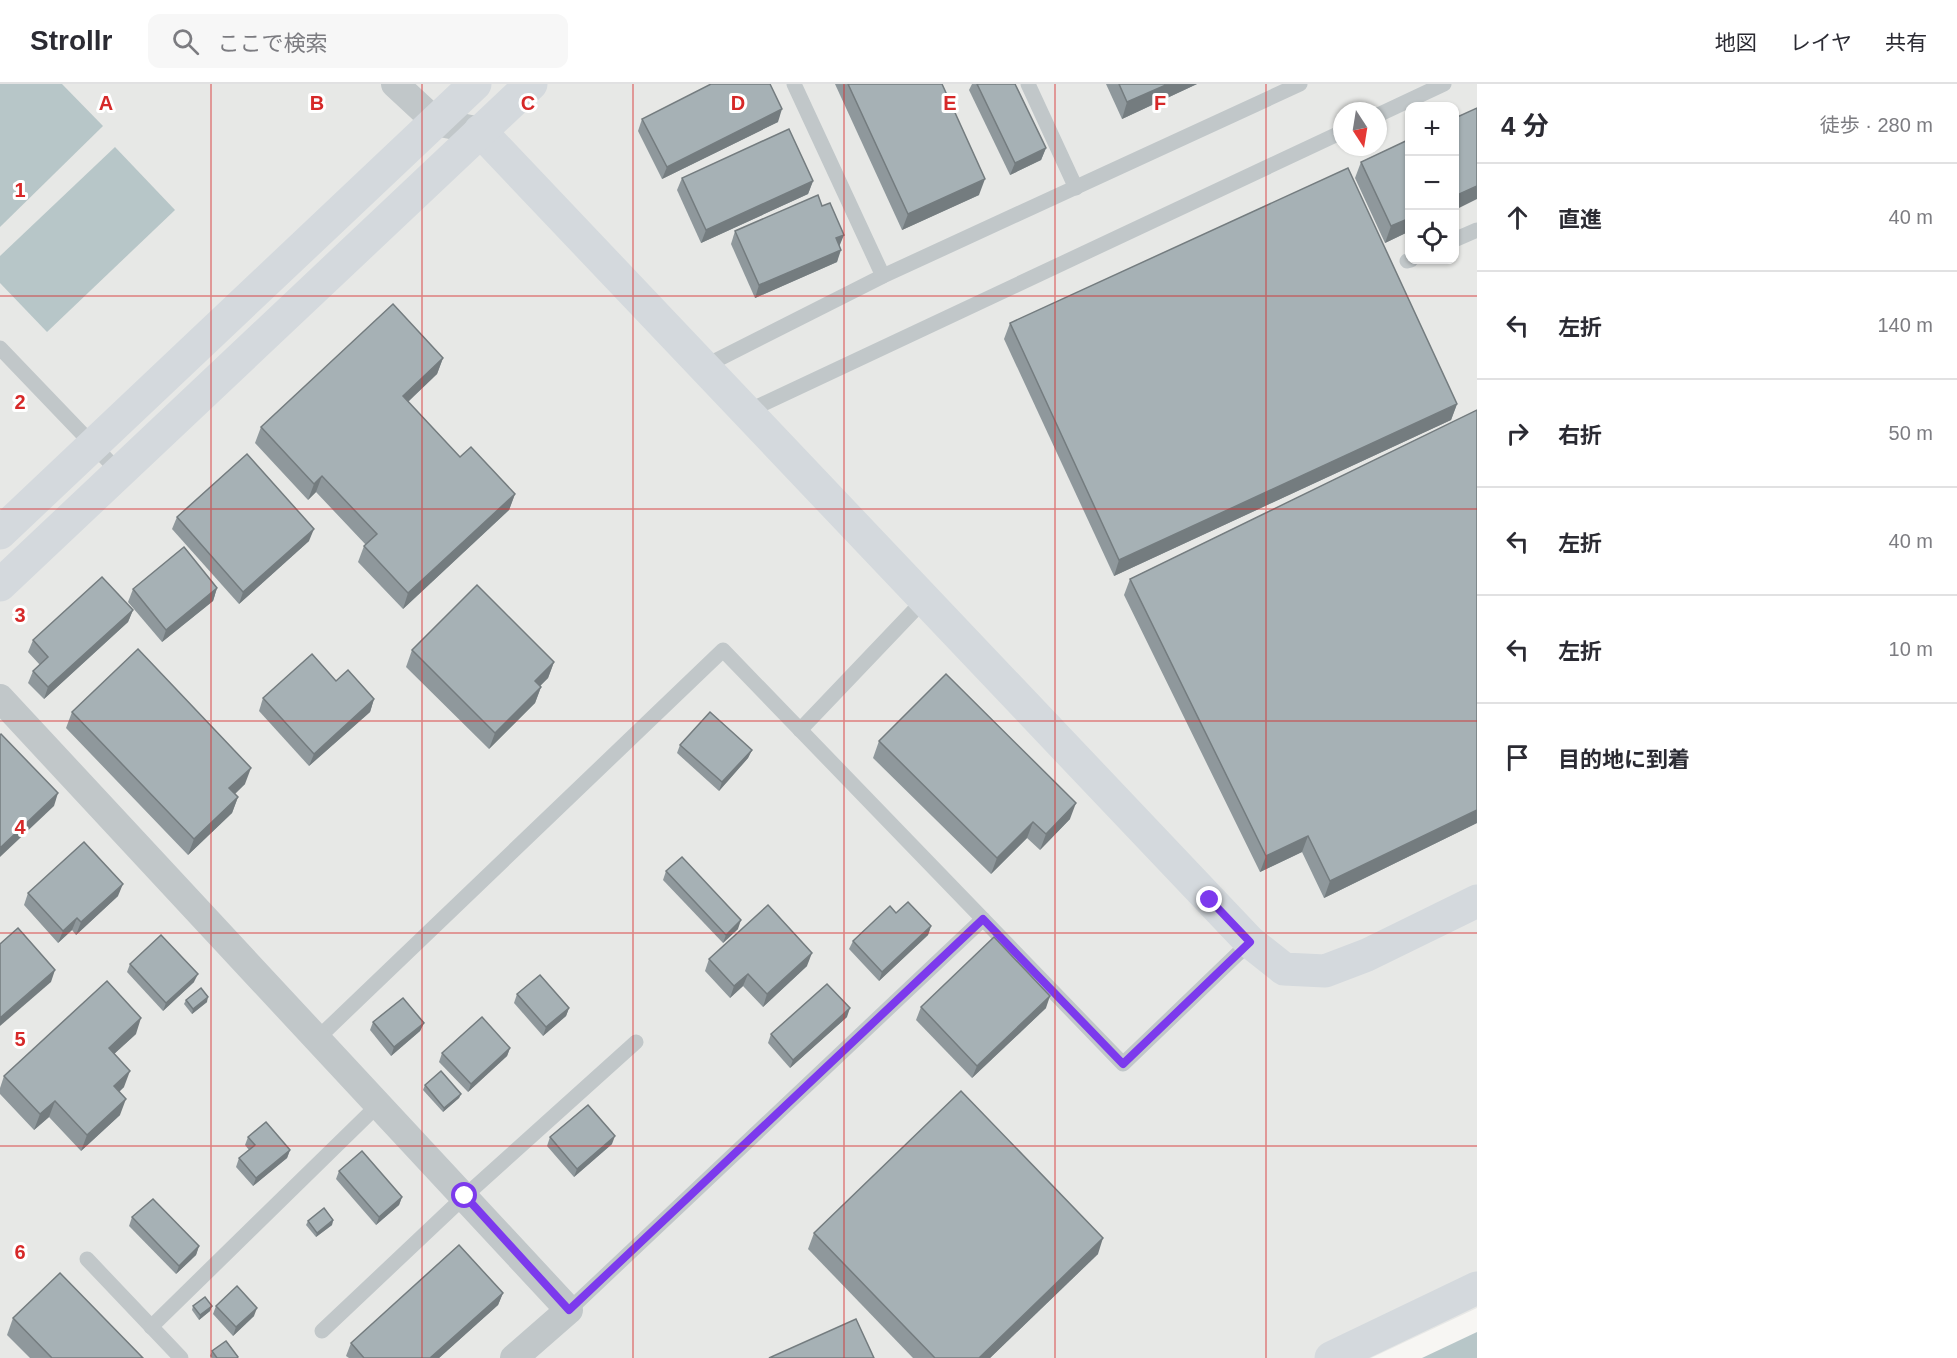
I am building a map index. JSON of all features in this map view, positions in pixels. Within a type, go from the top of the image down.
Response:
[{"type":"street","points":[[395,84],[436,122],[480,131],[1250,942],[1284,969],[1325,971],[1367,955],[1477,901]]},
{"type":"street","points":[[0,533],[475,84]]},
{"type":"street","points":[[0,585],[531,84]]},
{"type":"street","points":[[0,698],[569,1310],[514,1358]]},
{"type":"street","points":[[1331,1358],[1477,1288]]},
{"type":"lane","points":[[794,84],[883,276]]},
{"type":"lane","points":[[1028,84],[1076,188]]},
{"type":"lane","points":[[705,366],[883,276],[1300,84]]},
{"type":"lane","points":[[1387,111],[1444,84]]},
{"type":"lane","points":[[748,411],[1333,136]]},
{"type":"lane","points":[[1459,238],[1476,232]]},
{"type":"lane","points":[[0,348],[119,472]]},
{"type":"lane","points":[[800,730],[924,600]]},
{"type":"lane","points":[[318,1038],[723,650],[1123,1064],[1250,942]]},
{"type":"lane","points":[[569,1310],[983,919]]},
{"type":"lane","points":[[322,1331],[465,1196],[636,1042]]},
{"type":"lane","points":[[152,1327],[379,1104]]},
{"type":"lane","points":[[87,1260],[181,1358]]},
{"type":"shaded area","points":[[0,84],[1477,84],[1477,1308],[1371,1358],[0,1358]]},
{"type":"shaded area","points":[[0,84],[62,84],[103,126],[0,227]]},
{"type":"shaded area","points":[[115,147],[175,210],[47,332],[0,283],[0,256]]},
{"type":"shaded area","points":[[1477,1332],[1477,1358],[1422,1358]]},
{"type":"building","points":[[711,84],[770,84],[782,109],[667,167],[642,119]]},
{"type":"building","points":[[848,84],[942,84],[985,179],[908,214]]},
{"type":"building","points":[[977,84],[1015,84],[1046,148],[1015,163]]},
{"type":"building","points":[[1119,84],[1168,84],[1127,102]]},
{"type":"building","points":[[1477,108],[1477,186],[1459,194],[1459,156],[1459,116]]},
{"type":"building","points":[[789,129],[813,181],[706,230],[682,178]]},
{"type":"building","points":[[1405,141],[1405,220],[1391,226],[1361,162],[1374,156],[1387,156],[1387,150]]},
{"type":"building","points":[[1348,168],[1457,404],[1119,560],[1010,323]]},
{"type":"building","points":[[818,195],[822,206],[830,203],[844,235],[836,238],[841,250],[759,285],[735,231]]},
{"type":"building","points":[[393,304],[443,358],[403,396],[460,457],[471,447],[515,494],[408,593],[364,546],[377,534],[322,476],[314,484],[261,427]]},
{"type":"building","points":[[1477,410],[1477,810],[1330,881],[1308,836],[1266,856],[1130,579]]},
{"type":"building","points":[[247,454],[314,529],[243,592],[177,517]]},
{"type":"building","points":[[184,547],[217,588],[166,630],[133,589]]},
{"type":"building","points":[[102,577],[133,610],[48,687],[33,671],[48,657],[33,640]]},
{"type":"building","points":[[477,585],[554,662],[535,681],[541,687],[495,733],[412,650]]},
{"type":"building","points":[[138,649],[251,768],[229,788],[238,797],[194,839],[72,712]]},
{"type":"building","points":[[312,654],[336,681],[348,670],[374,699],[314,754],[263,698]]},
{"type":"building","points":[[946,674],[1076,803],[1046,834],[1033,822],[997,858],[879,741]]},
{"type":"building","points":[[710,712],[752,750],[722,782],[680,745]]},
{"type":"building","points":[[0,735],[58,793],[0,848]]},
{"type":"building","points":[[84,842],[123,884],[81,922],[77,918],[63,931],[28,893]]},
{"type":"building","points":[[682,857],[741,920],[726,935],[666,871]]},
{"type":"building","points":[[908,902],[931,926],[882,972],[853,941],[890,906],[896,913]]},
{"type":"building","points":[[768,905],[812,953],[767,994],[748,974],[734,986],[709,959]]},
{"type":"building","points":[[18,928],[55,970],[0,1018],[0,944]]},
{"type":"building","points":[[161,935],[198,974],[166,1003],[130,964]]},
{"type":"building","points":[[994,937],[1050,996],[977,1066],[921,1007]]},
{"type":"building","points":[[540,975],[569,1008],[546,1027],[517,994]]},
{"type":"building","points":[[107,981],[141,1018],[109,1048],[130,1071],[114,1086],[126,1099],[87,1135],[55,1101],[40,1114],[4,1076]]},
{"type":"building","points":[[827,984],[850,1008],[793,1060],[771,1034]]},
{"type":"building","points":[[201,988],[208,997],[193,1009],[186,1000]]},
{"type":"building","points":[[403,998],[424,1023],[394,1047],[373,1022]]},
{"type":"building","points":[[482,1017],[510,1048],[471,1084],[442,1053]]},
{"type":"building","points":[[441,1071],[461,1094],[444,1108],[425,1085]]},
{"type":"building","points":[[961,1091],[1103,1238],[979,1358],[935,1358],[814,1233]]},
{"type":"building","points":[[588,1105],[615,1136],[577,1169],[550,1137]]},
{"type":"building","points":[[266,1122],[290,1150],[256,1178],[239,1158],[255,1145],[248,1137]]},
{"type":"building","points":[[362,1151],[402,1197],[379,1217],[339,1171]]},
{"type":"building","points":[[153,1199],[199,1246],[179,1266],[132,1217]]},
{"type":"building","points":[[324,1208],[333,1220],[317,1233],[308,1221]]},
{"type":"building","points":[[459,1245],[503,1293],[430,1358],[364,1358],[351,1343]]},
{"type":"building","points":[[60,1273],[143,1358],[52,1358],[13,1318]]},
{"type":"building","points":[[237,1286],[257,1308],[236,1327],[216,1306]]},
{"type":"building","points":[[205,1297],[212,1306],[200,1315],[193,1306]]},
{"type":"building","points":[[856,1319],[874,1358],[769,1358]]},
{"type":"building","points":[[226,1341],[237,1358],[217,1358],[212,1351]]},
{"type":"route","points":[[465,1196],[569,1310],[983,919],[1123,1064],[1250,942],[1210,900]]}]
